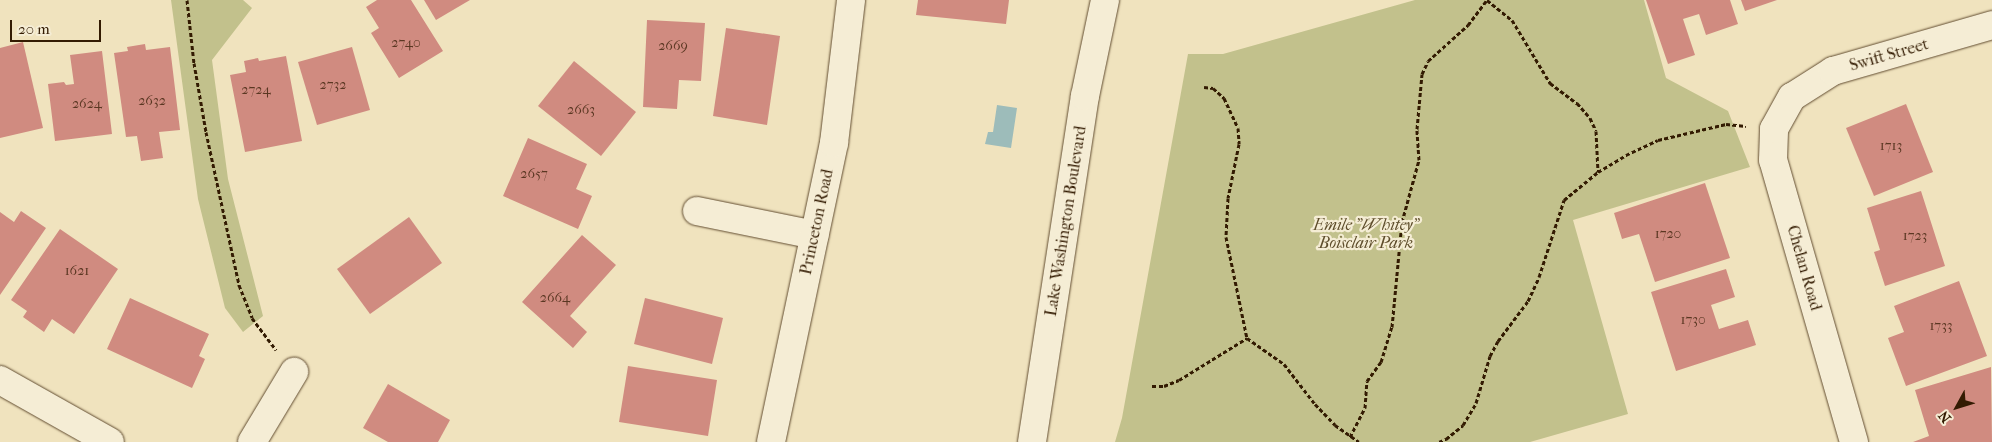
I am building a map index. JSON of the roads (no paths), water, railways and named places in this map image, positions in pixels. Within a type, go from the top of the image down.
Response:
[{"type":"street","name":"Princeton Road","points":[[772,442],[834,143],[851,0]]},
{"type":"street","name":"Lake Washington Boulevard","points":[[1032,442],[1085,96],[1105,0]]},
{"type":"street","name":"Swift Street","points":[[1792,97],[1832,72],[1992,25]]},
{"type":"street","name":"Chelan Road","points":[[1792,97],[1774,129],[1773,160],[1854,442]]},
{"type":"street","points":[[697,211],[815,235]]},
{"type":"street","points":[[252,442],[294,372]]},
{"type":"street","points":[[2,386],[110,442]]},
{"type":"water","points":[[997,105],[1017,108],[1011,148],[985,144],[988,132],[993,132]]},
{"type":"park label","name":"Emile \"Whitey\" Boisclair Park","points":[[1366,234]]}]
